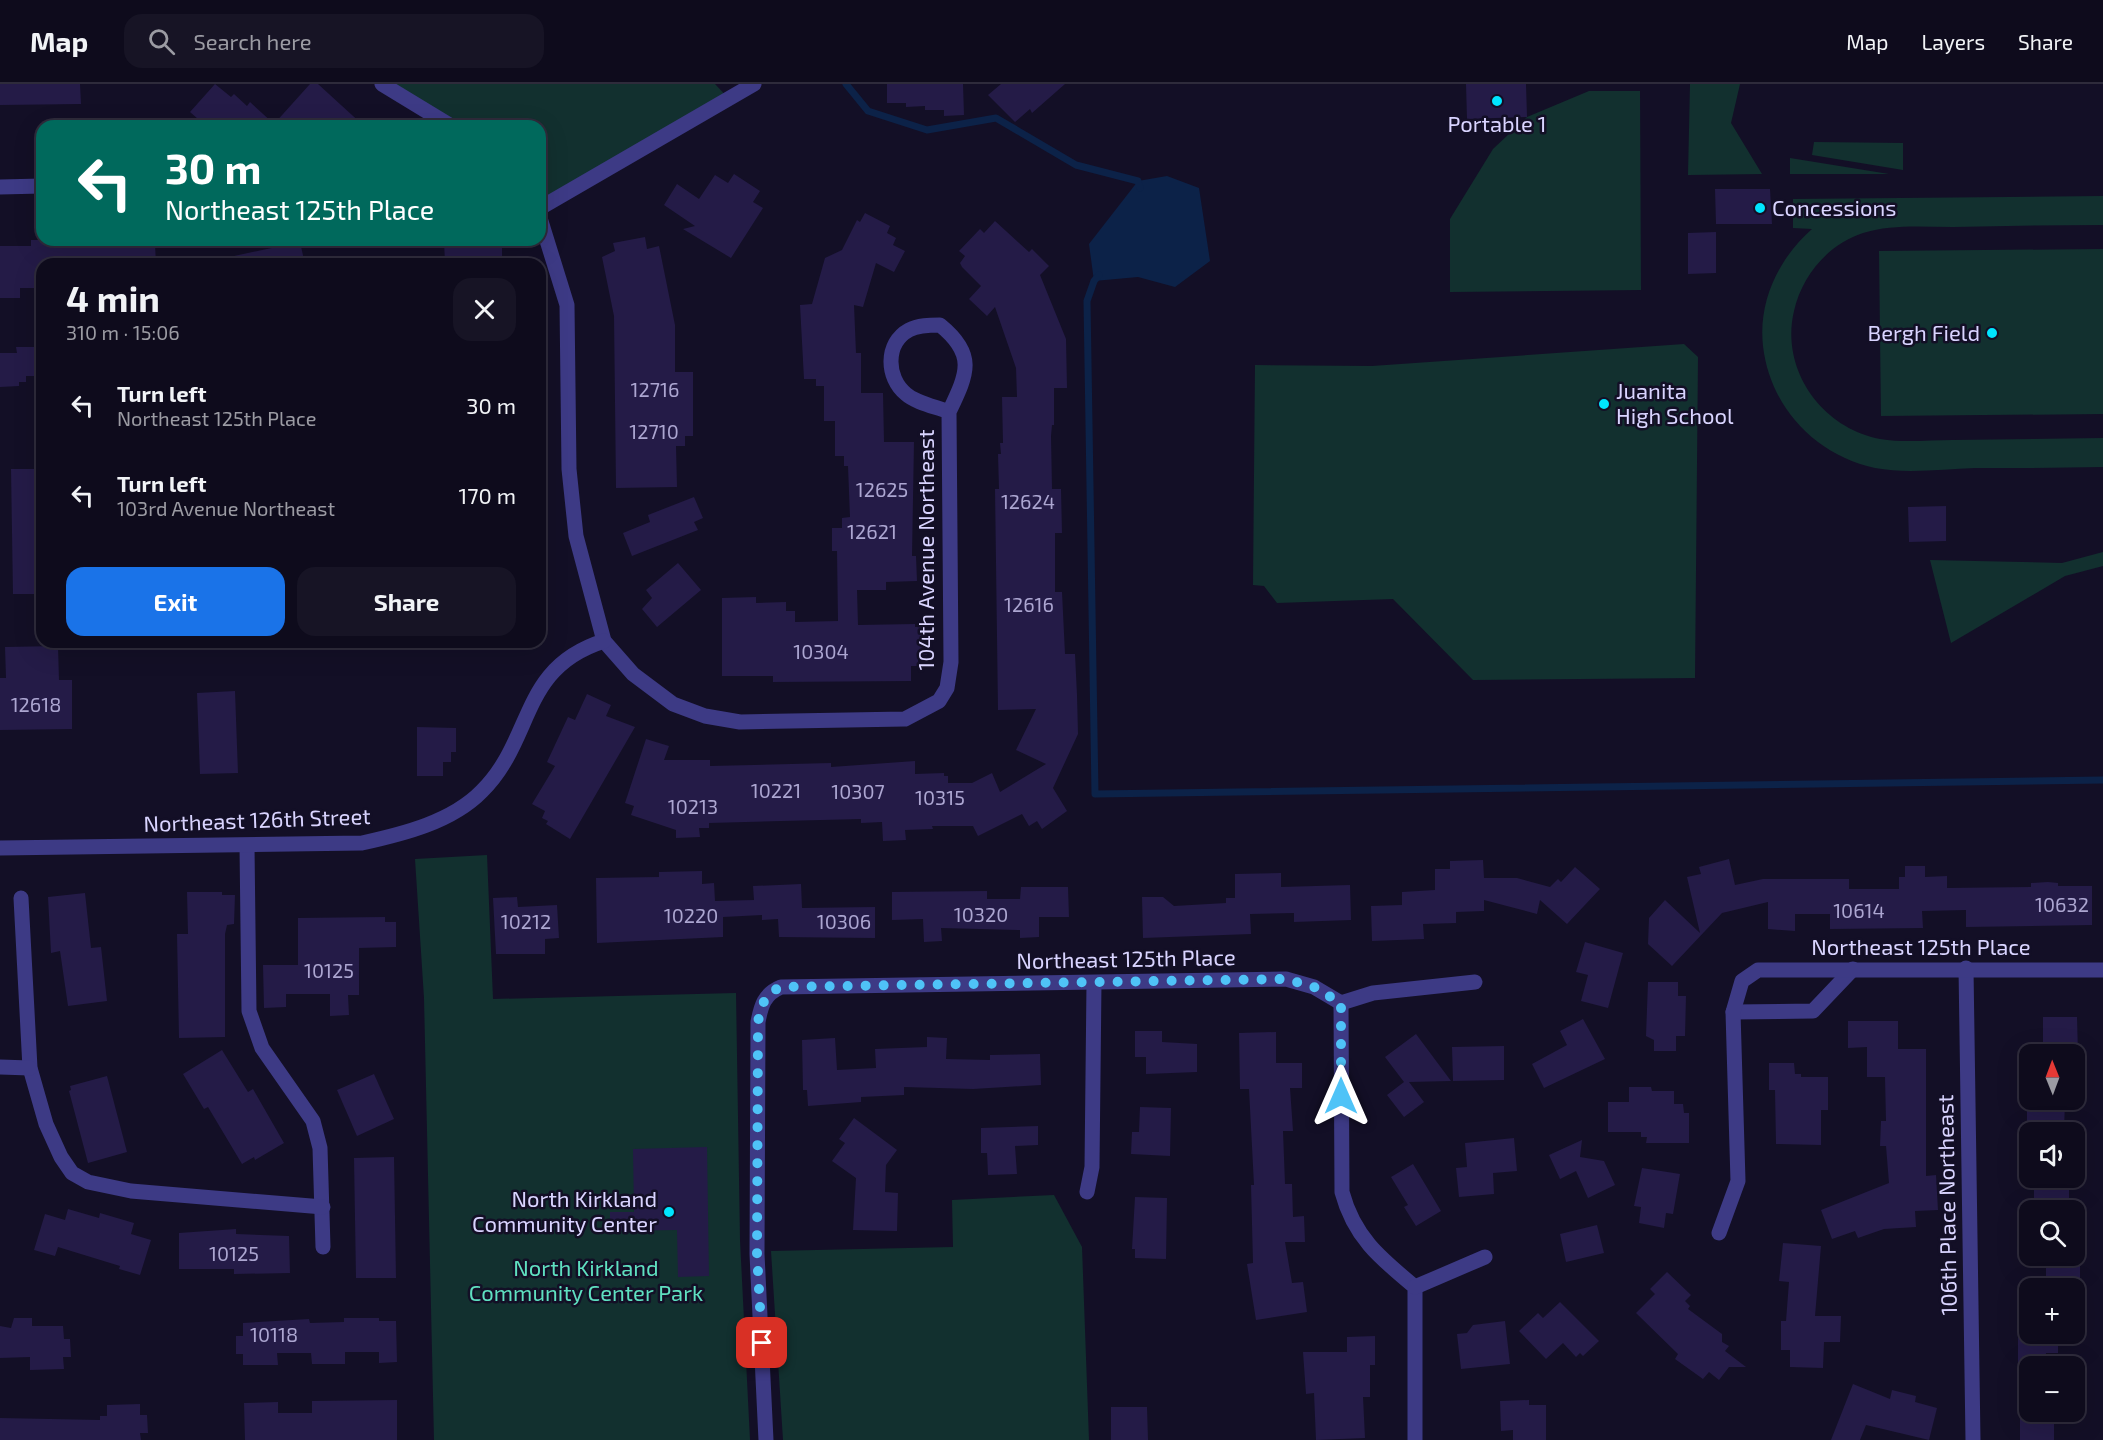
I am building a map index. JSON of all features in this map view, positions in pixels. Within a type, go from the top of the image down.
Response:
[{"type":"street","points":[[382,84],[441,120]]},
{"type":"street","points":[[546,205],[754,84]]},
{"type":"street","points":[[0,187],[36,186]]},
{"type":"street","points":[[546,238],[567,305],[569,469],[576,536],[604,641]]},
{"type":"street","name":"104th Avenue Northeast","points":[[604,641],[633,674],[673,704],[705,716],[740,722],[905,719],[939,701],[947,688],[951,662],[949,412],[964,381],[966,355],[955,337],[940,325],[922,326],[909,330],[899,338],[891,350],[892,371],[906,394],[949,412]]},
{"type":"street","name":"Northeast 126th Street","points":[[0,848],[362,843],[406,833],[441,819],[482,792],[505,762],[548,675],[580,649],[604,641]]},
{"type":"street","points":[[247,846],[249,1011],[262,1048],[313,1121],[320,1148],[323,1247]]},
{"type":"street","points":[[21,898],[30,1068],[37,1097],[61,1157],[72,1173],[88,1182],[131,1191],[323,1207]]},
{"type":"street","name":"Northeast 125th Place","points":[[1733,1012],[1742,981],[1758,970],[1966,968],[2103,970]]},
{"type":"street","name":"106th Place Northeast","points":[[1966,968],[1972,1440]]},
{"type":"street","points":[[1719,1233],[1738,1181],[1733,1012],[1814,1011],[1853,969]]},
{"type":"street","name":"Northeast 125th Place","points":[[766,1440],[757,1254],[758,1022],[762,1003],[771,991],[781,987],[1286,979],[1314,987],[1341,1003]]},
{"type":"street","points":[[1415,1440],[1415,1287],[1362,1238],[1348,1215],[1341,1192],[1341,1003],[1373,993],[1475,982]]},
{"type":"street","points":[[1087,1192],[1092,1167],[1094,983]]},
{"type":"street","points":[[0,1067],[30,1068]]},
{"type":"street","points":[[1415,1287],[1485,1257]]},
{"type":"green space","points":[[382,84],[715,84],[730,100],[546,205],[546,120],[441,120]]},
{"type":"green space","points":[[1690,84],[1740,84],[1731,123],[1762,174],[1688,175]]},
{"type":"green space","points":[[1589,91],[1640,91],[1641,290],[1450,292],[1450,219],[1493,149],[1527,117]]},
{"type":"green space","points":[[1814,142],[1903,143],[1903,170],[1812,155]]},
{"type":"green space","points":[[1790,158],[1889,174],[1790,174]]},
{"type":"green space","points":[[2103,196],[2103,225],[1896,227],[1874,230],[1850,238],[1827,254],[1810,274],[1798,298],[1791,333],[1793,354],[1800,375],[1810,393],[1840,423],[1859,433],[1880,439],[1907,441],[2103,438],[2103,467],[1912,471],[1875,468],[1853,462],[1815,440],[1786,408],[1767,368],[1762,329],[1773,282],[1790,253],[1812,229],[1793,228],[1793,199]]},
{"type":"green space","name":"Bergh Field","points":[[2103,249],[2103,414],[1881,416],[1879,251]]},
{"type":"green space","points":[[1684,344],[1698,357],[1695,678],[1473,680],[1393,599],[1277,603],[1264,586],[1253,585],[1255,365],[1372,366]]},
{"type":"green space","points":[[2103,552],[2103,566],[2065,576],[1951,643],[1930,560],[2062,563]]},
{"type":"green space","name":"North Kirkland Community Center Park","points":[[487,855],[493,999],[736,993],[740,1240],[750,1440],[434,1440],[424,998],[415,859]]},
{"type":"green space","points":[[1054,1195],[1082,1247],[1089,1440],[783,1440],[771,1251],[953,1247],[952,1200]]},
{"type":"water","points":[[1167,176],[1199,188],[1210,261],[1175,287],[1138,277],[1094,281],[1089,244],[1138,181]]},
{"type":"building","points":[[0,84],[80,84],[81,104],[0,105]]},
{"type":"building","points":[[215,84],[231,97],[234,94],[247,106],[250,102],[270,120],[199,120],[190,112]]},
{"type":"building","points":[[310,84],[318,84],[357,120],[278,120]]},
{"type":"building","points":[[887,84],[963,84],[964,115],[944,116],[944,110],[925,110],[925,106],[906,107],[906,103],[887,103]]},
{"type":"building","points":[[1001,84],[1065,84],[1032,113],[1030,109],[1015,122],[988,95]]},
{"type":"building","name":"Portable 1","points":[[1466,84],[1526,84],[1527,117],[1467,119]]},
{"type":"building","points":[[734,174],[760,191],[753,202],[763,208],[731,258],[683,229],[695,226],[664,205],[677,184],[699,199],[715,175],[728,183]]},
{"type":"building","points":[[1715,189],[1770,189],[1772,224],[1716,224]]},
{"type":"building","points":[[865,213],[890,226],[887,233],[896,238],[893,245],[905,251],[894,272],[876,263],[863,307],[854,305],[856,353],[861,353],[861,393],[883,393],[884,442],[914,442],[912,556],[916,556],[917,581],[886,582],[886,590],[857,590],[858,625],[915,624],[915,627],[926,626],[927,655],[918,655],[918,666],[911,666],[911,681],[773,682],[773,676],[722,676],[722,598],[756,597],[756,603],[786,602],[786,611],[795,611],[795,622],[838,621],[837,551],[832,551],[832,528],[842,528],[842,518],[850,517],[848,466],[844,466],[844,456],[835,456],[835,421],[824,421],[824,386],[816,386],[816,379],[804,379],[800,305],[812,304],[825,258],[842,250],[857,220],[860,222]]},
{"type":"building","points":[[995,221],[1029,252],[1032,249],[1049,266],[1040,275],[1066,339],[1067,388],[1054,388],[1054,425],[1052,425],[1051,436],[1052,489],[1061,489],[1062,533],[1055,533],[1055,592],[1062,592],[1065,654],[1075,654],[1077,695],[1078,734],[1053,788],[1067,811],[1042,829],[1037,821],[1029,826],[1022,814],[978,836],[973,826],[932,826],[933,829],[905,830],[906,840],[883,841],[882,822],[861,823],[861,819],[709,823],[709,828],[699,828],[700,837],[676,838],[676,830],[631,815],[634,806],[625,803],[646,739],[669,746],[664,760],[710,760],[710,766],[831,763],[831,767],[915,761],[915,774],[944,773],[944,776],[948,776],[948,783],[972,783],[992,773],[1000,792],[1046,764],[1016,750],[1036,709],[998,710],[995,489],[999,489],[998,454],[1001,454],[1000,443],[1003,443],[1002,397],[1017,397],[1016,368],[995,307],[987,316],[969,299],[981,286],[962,267],[960,263],[965,256],[959,251],[980,229],[984,233]]},
{"type":"building","points":[[1716,232],[1716,273],[1688,274],[1688,233]]},
{"type":"building","points":[[645,237],[647,249],[659,246],[675,325],[675,372],[693,372],[693,436],[685,436],[685,446],[676,446],[677,487],[616,488],[614,316],[602,257],[615,251],[613,243]]},
{"type":"building","points":[[31,240],[36,240],[36,246],[155,246],[156,258],[36,258],[36,288],[20,288],[20,298],[0,298],[0,246],[31,246]]},
{"type":"building","points":[[281,246],[301,246],[304,258],[234,258],[234,256]]},
{"type":"building","points":[[444,246],[502,246],[502,258],[445,258]]},
{"type":"building","points":[[16,347],[36,347],[36,376],[26,376],[26,382],[19,382],[19,386],[0,387],[0,353],[17,353]]},
{"type":"building","points":[[11,469],[36,469],[36,594],[13,594]]},
{"type":"building","points":[[694,497],[703,518],[694,522],[698,530],[632,556],[623,533],[650,522],[648,515]]},
{"type":"building","points":[[1946,506],[1946,541],[1909,542],[1908,507]]},
{"type":"building","points":[[678,563],[701,590],[657,627],[642,609],[652,598],[646,590]]},
{"type":"building","points":[[5,647],[58,648],[59,680],[72,680],[72,729],[0,730],[0,678],[6,678]]},
{"type":"building","points":[[235,691],[238,773],[200,774],[197,693]]},
{"type":"building","points":[[587,694],[611,705],[606,716],[635,727],[570,839],[546,824],[548,821],[542,818],[545,811],[532,804],[555,766],[547,762],[568,717],[575,720]]},
{"type":"building","points":[[417,727],[456,728],[456,752],[451,752],[451,762],[443,762],[443,776],[417,776]]},
{"type":"building","points":[[1729,859],[1735,885],[1763,879],[1849,879],[1849,889],[1899,889],[1899,877],[1905,877],[1905,866],[1925,866],[1925,877],[1947,876],[1947,888],[2031,887],[2031,883],[2048,882],[2058,883],[2058,886],[2092,886],[2092,925],[1966,927],[1966,910],[1922,911],[1923,928],[1830,929],[1830,914],[1795,914],[1795,931],[1768,929],[1768,902],[1722,913],[1672,966],[1648,944],[1649,918],[1665,900],[1700,933],[1687,877],[1701,874],[1699,867]]},
{"type":"building","points":[[1483,860],[1484,878],[1517,878],[1550,887],[1558,879],[1561,882],[1575,867],[1600,889],[1567,924],[1540,900],[1537,914],[1484,900],[1484,911],[1456,912],[1456,923],[1423,924],[1424,939],[1372,941],[1371,906],[1402,905],[1402,892],[1435,890],[1435,869],[1450,869],[1450,861]]},
{"type":"building","points":[[702,871],[702,884],[714,883],[715,901],[754,900],[753,886],[801,884],[802,908],[875,907],[875,938],[779,937],[778,919],[762,920],[762,915],[723,917],[723,937],[597,943],[596,878],[659,877],[659,872]]},
{"type":"building","points":[[1281,873],[1281,887],[1350,885],[1351,920],[1294,922],[1294,913],[1250,914],[1251,934],[1143,938],[1142,897],[1163,897],[1174,906],[1226,903],[1226,898],[1235,898],[1235,874]]},
{"type":"building","points":[[1021,887],[1068,887],[1069,917],[1039,917],[1039,937],[1020,938],[1020,930],[941,928],[942,941],[924,942],[923,919],[892,920],[892,892],[987,891],[987,899],[1020,899]]},
{"type":"building","points":[[187,892],[222,892],[222,895],[235,895],[234,924],[227,925],[225,934],[225,1037],[179,1038],[177,934],[188,934]]},
{"type":"building","points":[[85,893],[91,948],[101,947],[107,1001],[68,1006],[60,951],[51,953],[48,897]]},
{"type":"building","points":[[517,897],[518,907],[557,905],[559,938],[545,939],[545,954],[496,954],[493,898]]},
{"type":"building","points":[[385,917],[385,922],[396,922],[396,947],[359,948],[359,995],[348,995],[349,1015],[330,1016],[330,994],[286,994],[286,1007],[264,1008],[263,965],[298,965],[298,918]]},
{"type":"building","points":[[1585,942],[1623,953],[1608,1008],[1581,1001],[1588,975],[1576,972]]},
{"type":"building","points":[[1648,982],[1678,982],[1678,996],[1686,996],[1685,1036],[1676,1036],[1676,1051],[1654,1051],[1654,1040],[1646,1036]]},
{"type":"building","points":[[2043,1017],[2077,1017],[2078,1044],[2043,1044]]},
{"type":"building","points":[[1583,1019],[1605,1059],[1544,1088],[1532,1064],[1567,1045],[1560,1031]]},
{"type":"building","points":[[1848,1021],[1898,1021],[1898,1049],[1926,1049],[1926,1176],[1936,1175],[1938,1210],[1915,1211],[1916,1227],[1884,1229],[1858,1238],[1855,1231],[1832,1239],[1821,1210],[1889,1183],[1886,1146],[1880,1146],[1881,1121],[1886,1121],[1885,1077],[1867,1077],[1867,1047],[1848,1048]]},
{"type":"building","points":[[1135,1031],[1162,1031],[1162,1042],[1197,1044],[1197,1072],[1146,1074],[1146,1057],[1135,1057]]},
{"type":"building","points":[[1276,1032],[1276,1063],[1302,1063],[1302,1088],[1290,1088],[1293,1131],[1283,1131],[1285,1184],[1292,1184],[1293,1217],[1304,1216],[1305,1242],[1285,1242],[1292,1283],[1303,1282],[1307,1312],[1256,1320],[1247,1264],[1253,1263],[1251,1185],[1254,1185],[1249,1089],[1240,1089],[1239,1033]]},
{"type":"building","points":[[1416,1034],[1451,1081],[1409,1082],[1424,1102],[1404,1117],[1387,1095],[1404,1082],[1385,1057]]},
{"type":"building","points":[[927,1037],[947,1038],[946,1059],[990,1060],[990,1055],[1040,1054],[1041,1085],[973,1089],[904,1087],[904,1095],[861,1097],[861,1102],[808,1106],[807,1090],[803,1090],[802,1040],[835,1038],[837,1070],[876,1068],[875,1049],[927,1047]]},
{"type":"building","points":[[1504,1046],[1504,1080],[1453,1081],[1452,1047]]},
{"type":"building","points":[[222,1050],[248,1092],[253,1089],[284,1143],[255,1160],[254,1157],[242,1164],[208,1107],[204,1109],[183,1074]]},
{"type":"building","points":[[1769,1063],[1794,1063],[1795,1074],[1801,1074],[1801,1077],[1828,1077],[1828,1110],[1821,1110],[1821,1145],[1776,1144],[1775,1090],[1769,1090]]},
{"type":"building","points":[[374,1074],[394,1119],[357,1136],[337,1090]]},
{"type":"building","points":[[107,1076],[127,1152],[88,1163],[69,1091],[70,1086]]},
{"type":"building","points":[[1629,1087],[1651,1087],[1652,1091],[1674,1091],[1674,1104],[1683,1104],[1684,1113],[1689,1113],[1689,1143],[1646,1143],[1647,1137],[1641,1137],[1641,1132],[1608,1132],[1608,1102],[1629,1102]]},
{"type":"building","points":[[1140,1107],[1171,1108],[1170,1156],[1131,1154],[1132,1132],[1139,1132]]},
{"type":"building","points":[[2027,1110],[2065,1110],[2064,1122],[2027,1122]]},
{"type":"building","points":[[854,1118],[897,1150],[886,1165],[885,1192],[898,1193],[897,1231],[853,1230],[856,1178],[832,1161],[845,1143],[839,1139]]},
{"type":"building","points":[[1038,1126],[1038,1145],[1015,1146],[1017,1174],[988,1175],[987,1153],[981,1153],[981,1128]]},
{"type":"building","points":[[1514,1138],[1517,1171],[1493,1173],[1494,1194],[1459,1197],[1456,1168],[1467,1167],[1465,1143]]},
{"type":"building","points":[[1582,1140],[1580,1157],[1604,1161],[1615,1185],[1588,1198],[1576,1171],[1560,1179],[1549,1155]]},
{"type":"building","name":"North Kirkland Community Center","points":[[707,1147],[709,1276],[678,1277],[677,1230],[610,1231],[610,1212],[634,1212],[633,1149]]},
{"type":"building","points":[[394,1157],[396,1278],[356,1278],[354,1158]]},
{"type":"building","points":[[1413,1164],[1441,1211],[1416,1226],[1404,1207],[1408,1205],[1391,1177]]},
{"type":"building","points":[[1642,1168],[1680,1174],[1673,1214],[1666,1213],[1664,1228],[1639,1223],[1641,1207],[1634,1206]]},
{"type":"building","points":[[2034,1188],[2069,1188],[2069,1200],[2034,1200]]},
{"type":"building","points":[[1135,1197],[1167,1198],[1166,1259],[1135,1258],[1135,1249],[1132,1249]]},
{"type":"building","points":[[68,1209],[99,1218],[100,1213],[134,1223],[131,1234],[151,1240],[140,1275],[119,1269],[120,1266],[58,1247],[55,1256],[34,1250],[45,1214],[65,1220]]},
{"type":"building","points":[[1597,1225],[1604,1253],[1566,1262],[1560,1234]]},
{"type":"building","points":[[236,1229],[236,1234],[289,1236],[290,1273],[234,1274],[234,1269],[179,1269],[179,1233]]},
{"type":"building","points":[[1783,1243],[1821,1246],[1815,1316],[1841,1316],[1840,1342],[1824,1342],[1823,1368],[1790,1367],[1790,1350],[1781,1350],[1781,1321],[1786,1321],[1789,1282],[1779,1281]]},
{"type":"building","points":[[2046,1266],[2080,1266],[2080,1278],[2046,1278]]},
{"type":"building","points":[[1667,1272],[1691,1295],[1685,1301],[1690,1306],[1688,1309],[1722,1334],[1722,1342],[1729,1346],[1725,1351],[1746,1367],[1729,1367],[1719,1380],[1709,1372],[1703,1379],[1675,1359],[1678,1354],[1636,1313],[1655,1294],[1650,1289]]},
{"type":"building","points":[[1560,1302],[1599,1341],[1583,1356],[1580,1353],[1576,1357],[1563,1343],[1546,1359],[1519,1331],[1538,1313],[1543,1318]]},
{"type":"building","points":[[14,1318],[32,1318],[32,1326],[63,1326],[64,1339],[70,1339],[71,1357],[63,1357],[64,1369],[30,1370],[30,1357],[0,1358],[0,1326],[11,1328]]},
{"type":"building","points":[[344,1318],[379,1318],[379,1321],[396,1321],[397,1362],[379,1363],[379,1352],[345,1352],[345,1364],[312,1364],[311,1353],[277,1353],[278,1365],[243,1365],[243,1354],[236,1354],[236,1336],[243,1336],[243,1323],[309,1319],[310,1323],[344,1322]]},
{"type":"building","points":[[1505,1321],[1510,1364],[1461,1369],[1457,1334],[1467,1333],[1473,1325]]},
{"type":"building","points":[[2018,1334],[2019,1344],[2058,1344],[2058,1353],[2046,1353],[2046,1356],[2019,1356],[2018,1366]]},
{"type":"building","points":[[1375,1336],[1375,1365],[1370,1365],[1370,1397],[1363,1397],[1365,1438],[1316,1440],[1314,1393],[1306,1394],[1303,1352],[1347,1352],[1347,1337]]},
{"type":"building","points":[[1853,1384],[1890,1399],[1892,1390],[1916,1396],[1915,1402],[1937,1408],[1929,1440],[1866,1425],[1860,1440],[1831,1440]]},
{"type":"building","points":[[397,1400],[397,1440],[245,1440],[244,1403],[278,1402],[278,1413],[312,1413],[312,1401]]},
{"type":"building","points":[[1529,1400],[1529,1405],[1546,1405],[1546,1440],[1513,1440],[1513,1430],[1501,1431],[1500,1401]]},
{"type":"building","points":[[140,1404],[140,1415],[147,1415],[148,1433],[140,1433],[141,1440],[0,1440],[0,1418],[100,1420],[100,1416],[107,1416],[107,1405]]},
{"type":"building","points":[[1111,1407],[1147,1407],[1148,1440],[1111,1440]]},
{"type":"building","points":[[2020,1422],[2054,1422],[2054,1440],[2020,1440]]},
{"type":"waterway","points":[[846,84],[868,111],[927,130],[996,118],[1076,165],[1138,181],[1140,188]]},
{"type":"waterway","points":[[1099,275],[1094,281],[1087,301],[1095,794],[2103,780]]},
{"type":"place","name":"Portable 1","points":[[1497,101]]},
{"type":"place","name":"Concessions","points":[[1760,208]]},
{"type":"place","name":"Bergh Field","points":[[1992,333]]},
{"type":"place","name":"Juanita High School","points":[[1604,404]]},
{"type":"place","name":"North Kirkland Community Center","points":[[669,1212]]},
{"type":"route","points":[[762,1343],[757,1254],[758,1022],[762,1003],[771,991],[781,987],[1286,979],[1314,987],[1341,1003],[1341,1096]]}]
